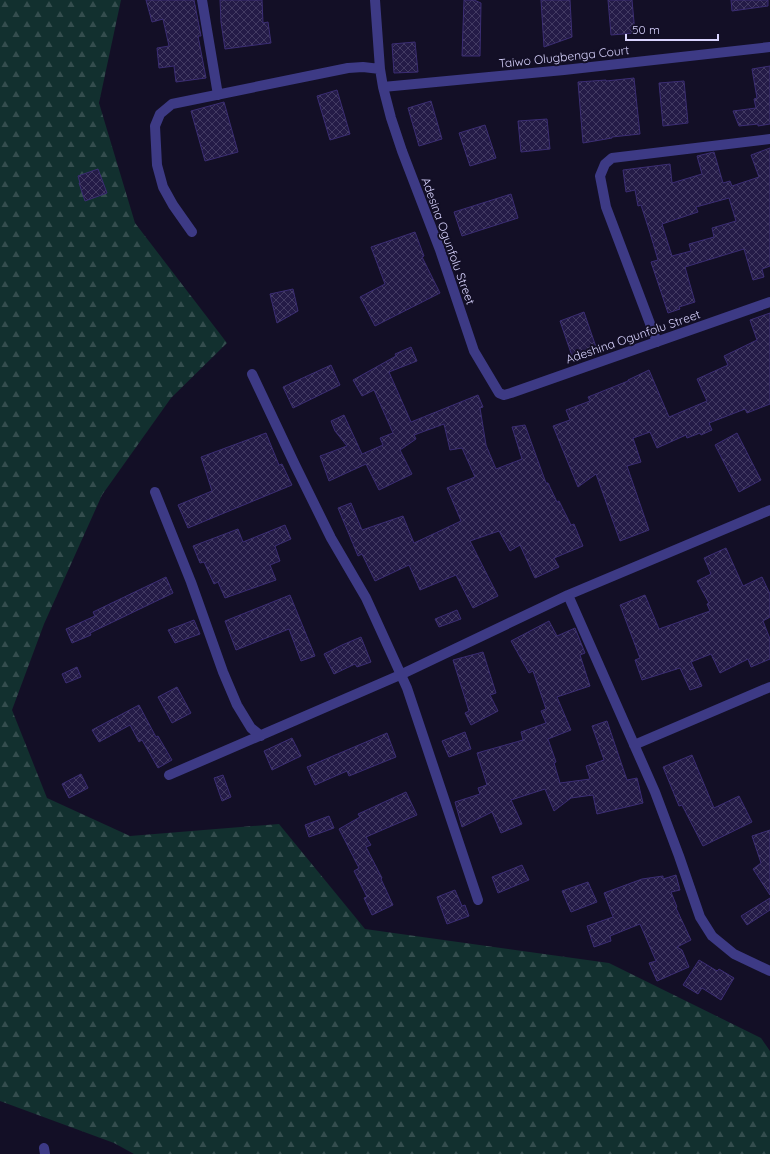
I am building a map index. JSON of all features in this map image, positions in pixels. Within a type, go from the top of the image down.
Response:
[{"type":"street","points":[[202,0],[218,95]]},
{"type":"street","name":"Adesina Ogunfolu Street","points":[[375,0],[380,69],[391,118],[440,250],[474,351],[499,393],[504,396]]},
{"type":"street","name":"Taiwo Olugbenga Court","points":[[383,87],[564,70],[770,47]]},
{"type":"street","points":[[192,232],[172,205],[163,187],[157,165],[155,126],[160,114],[172,104],[348,68],[363,67],[380,69]]},
{"type":"street","points":[[657,342],[606,207],[600,176],[605,164],[612,158],[770,139]]},
{"type":"street","name":"Adeshina Ogunfolu Street","points":[[504,396],[770,302]]},
{"type":"street","points":[[252,374],[331,538],[366,598],[407,688],[478,900]]},
{"type":"street","points":[[155,492],[191,582],[223,672],[237,705],[251,728],[261,736]]},
{"type":"street","points":[[169,775],[400,675],[568,596],[770,510]]},
{"type":"street","points":[[568,596],[655,792],[700,917],[712,936],[734,954],[770,971]]},
{"type":"street","points":[[634,745],[770,687]]},
{"type":"green space","points":[[0,0],[121,0],[99,103],[135,223],[227,343],[171,398],[102,495],[44,624],[12,710],[47,798],[130,836],[279,824],[365,929],[609,963],[761,1038],[770,1051],[770,1154],[134,1154],[114,1143],[0,1101]]},
{"type":"building","points":[[146,0],[194,0],[201,36],[198,36],[206,78],[176,82],[174,66],[159,68],[157,48],[169,46],[163,19],[152,22]]},
{"type":"building","points":[[220,0],[262,0],[263,23],[268,22],[271,43],[225,49],[221,22]]},
{"type":"building","points":[[464,0],[474,0],[481,3],[480,56],[462,56]]},
{"type":"building","points":[[541,0],[570,0],[572,37],[544,47]]},
{"type":"building","points":[[608,0],[632,0],[635,33],[611,35]]},
{"type":"building","points":[[731,0],[768,0],[768,6],[732,11]]},
{"type":"building","points":[[415,42],[418,72],[394,73],[392,44]]},
{"type":"building","points":[[770,66],[770,124],[758,126],[758,124],[739,126],[733,111],[756,108],[754,99],[757,98],[752,69]]},
{"type":"building","points":[[634,78],[640,134],[612,137],[583,143],[578,82]]},
{"type":"building","points":[[684,81],[688,123],[663,126],[659,83]]},
{"type":"building","points":[[337,90],[350,134],[330,140],[317,96]]},
{"type":"building","points":[[431,101],[442,139],[419,146],[408,108]]},
{"type":"building","points":[[224,102],[238,152],[205,161],[191,111]]},
{"type":"building","points":[[547,119],[550,149],[521,152],[518,121]]},
{"type":"building","points":[[485,125],[496,158],[470,166],[459,133]]},
{"type":"building","points":[[770,148],[770,266],[762,269],[764,277],[753,280],[744,249],[685,267],[695,302],[679,307],[680,309],[668,313],[651,262],[658,260],[650,233],[641,205],[638,206],[635,190],[626,192],[623,170],[670,164],[672,183],[702,174],[697,156],[714,152],[723,183],[730,181],[732,186],[759,177],[751,155]],"holes":[[[729,198],[736,221],[712,228],[714,237],[689,244],[691,251],[672,256],[662,224],[698,212],[696,207]]]},
{"type":"building","points":[[98,169],[107,193],[85,201],[78,176]]},
{"type":"building","points":[[511,194],[518,218],[462,236],[454,212]]},
{"type":"building","points":[[415,232],[424,256],[422,257],[440,293],[375,326],[360,297],[385,284],[371,247]]},
{"type":"building","points":[[293,289],[298,311],[277,323],[270,294]]},
{"type":"building","points":[[584,312],[596,347],[572,356],[560,321]]},
{"type":"building","points":[[770,313],[770,404],[747,413],[745,409],[709,423],[712,430],[701,435],[700,433],[687,438],[686,435],[657,448],[650,432],[633,438],[641,462],[627,466],[649,530],[620,541],[596,474],[578,487],[553,426],[570,420],[566,410],[590,401],[588,397],[628,381],[649,370],[669,417],[707,401],[697,379],[728,365],[724,356],[757,340],[750,320]]},
{"type":"building","points":[[411,347],[417,361],[389,372],[411,422],[478,395],[483,407],[480,408],[486,445],[496,469],[522,459],[512,427],[525,425],[546,483],[548,483],[557,502],[559,501],[571,525],[574,524],[583,546],[554,558],[559,567],[535,578],[520,545],[510,551],[499,531],[470,541],[498,596],[473,608],[456,575],[420,590],[409,565],[375,581],[362,554],[358,556],[338,508],[351,503],[362,530],[403,516],[414,543],[461,521],[447,488],[475,477],[462,448],[450,450],[444,424],[414,435],[416,439],[400,450],[412,474],[379,490],[366,464],[329,481],[320,456],[347,446],[335,431],[331,421],[344,415],[362,454],[383,445],[380,438],[393,433],[374,390],[362,396],[353,380],[396,356],[395,354]]},
{"type":"building","points":[[331,365],[340,385],[293,408],[283,387]]},
{"type":"building","points":[[266,433],[279,465],[282,464],[292,485],[188,528],[178,505],[212,491],[201,457]]},
{"type":"building","points":[[737,433],[761,480],[739,492],[715,445]]},
{"type":"building","points":[[285,525],[291,539],[275,546],[280,561],[270,565],[276,580],[225,598],[218,582],[214,584],[204,562],[200,563],[193,546],[238,529],[243,542]]},
{"type":"building","points":[[726,548],[743,586],[762,577],[770,594],[770,617],[763,621],[770,639],[770,659],[751,667],[748,659],[720,673],[711,654],[691,662],[702,686],[690,690],[680,668],[642,680],[635,660],[640,658],[620,605],[645,595],[659,629],[710,611],[707,604],[709,603],[697,581],[711,574],[704,558]]},
{"type":"building","points":[[166,577],[173,593],[90,633],[91,635],[72,643],[66,629],[95,616],[93,612]]},
{"type":"building","points":[[290,595],[315,656],[301,661],[289,629],[236,650],[225,621]]},
{"type":"building","points":[[457,610],[461,619],[439,627],[435,619]]},
{"type":"building","points":[[194,620],[200,634],[175,643],[168,630]]},
{"type":"building","points":[[549,621],[557,636],[575,628],[585,653],[580,655],[590,686],[557,697],[571,730],[548,739],[556,762],[554,763],[560,783],[590,779],[586,766],[604,760],[592,726],[607,721],[627,780],[637,778],[643,803],[597,814],[593,795],[571,798],[554,811],[545,789],[511,800],[522,824],[501,833],[492,812],[462,827],[455,802],[480,794],[478,788],[487,785],[477,753],[523,740],[521,732],[546,723],[541,711],[546,709],[533,671],[529,673],[511,641]]},
{"type":"building","points":[[361,637],[371,662],[357,667],[355,664],[334,674],[324,654]]},
{"type":"building","points":[[483,652],[496,693],[490,695],[498,711],[471,725],[465,713],[469,711],[453,660]]},
{"type":"building","points":[[77,667],[81,677],[66,683],[62,674]]},
{"type":"building","points":[[177,687],[191,713],[172,723],[158,697]]},
{"type":"building","points":[[139,705],[156,737],[158,736],[172,760],[158,768],[142,740],[139,742],[130,725],[99,742],[92,730]]},
{"type":"building","points":[[465,732],[471,749],[449,757],[442,741]]},
{"type":"building","points":[[387,733],[396,757],[349,776],[347,771],[315,785],[307,767]]},
{"type":"building","points":[[292,738],[301,756],[272,770],[264,751]]},
{"type":"building","points":[[692,755],[714,808],[739,796],[752,822],[703,846],[682,805],[679,806],[663,767]]},
{"type":"building","points":[[81,774],[88,788],[69,798],[62,784]]},
{"type":"building","points":[[223,775],[231,797],[222,801],[214,778]]},
{"type":"building","points":[[406,792],[417,815],[366,837],[371,845],[366,847],[382,878],[381,879],[393,905],[372,915],[364,898],[367,897],[354,871],[359,868],[339,829],[360,817],[358,814]]},
{"type":"building","points":[[329,816],[334,828],[309,837],[305,825]]},
{"type":"building","points":[[770,830],[770,895],[753,869],[761,863],[752,836]]},
{"type":"building","points":[[522,865],[529,880],[498,893],[492,877]]},
{"type":"building","points":[[676,875],[680,890],[671,892],[677,907],[676,908],[691,940],[677,947],[682,950],[689,967],[657,981],[649,963],[656,961],[640,924],[610,936],[611,941],[594,947],[587,926],[613,917],[604,893],[642,879],[663,876],[663,879]]},
{"type":"building","points":[[588,882],[597,902],[571,912],[562,891]]},
{"type":"building","points":[[455,890],[462,906],[465,905],[469,916],[447,924],[437,897]]},
{"type":"building","points":[[770,898],[770,910],[747,925],[741,916]]},
{"type":"building","points":[[699,960],[717,971],[719,969],[734,978],[721,1000],[702,988],[698,994],[683,985]]}]
